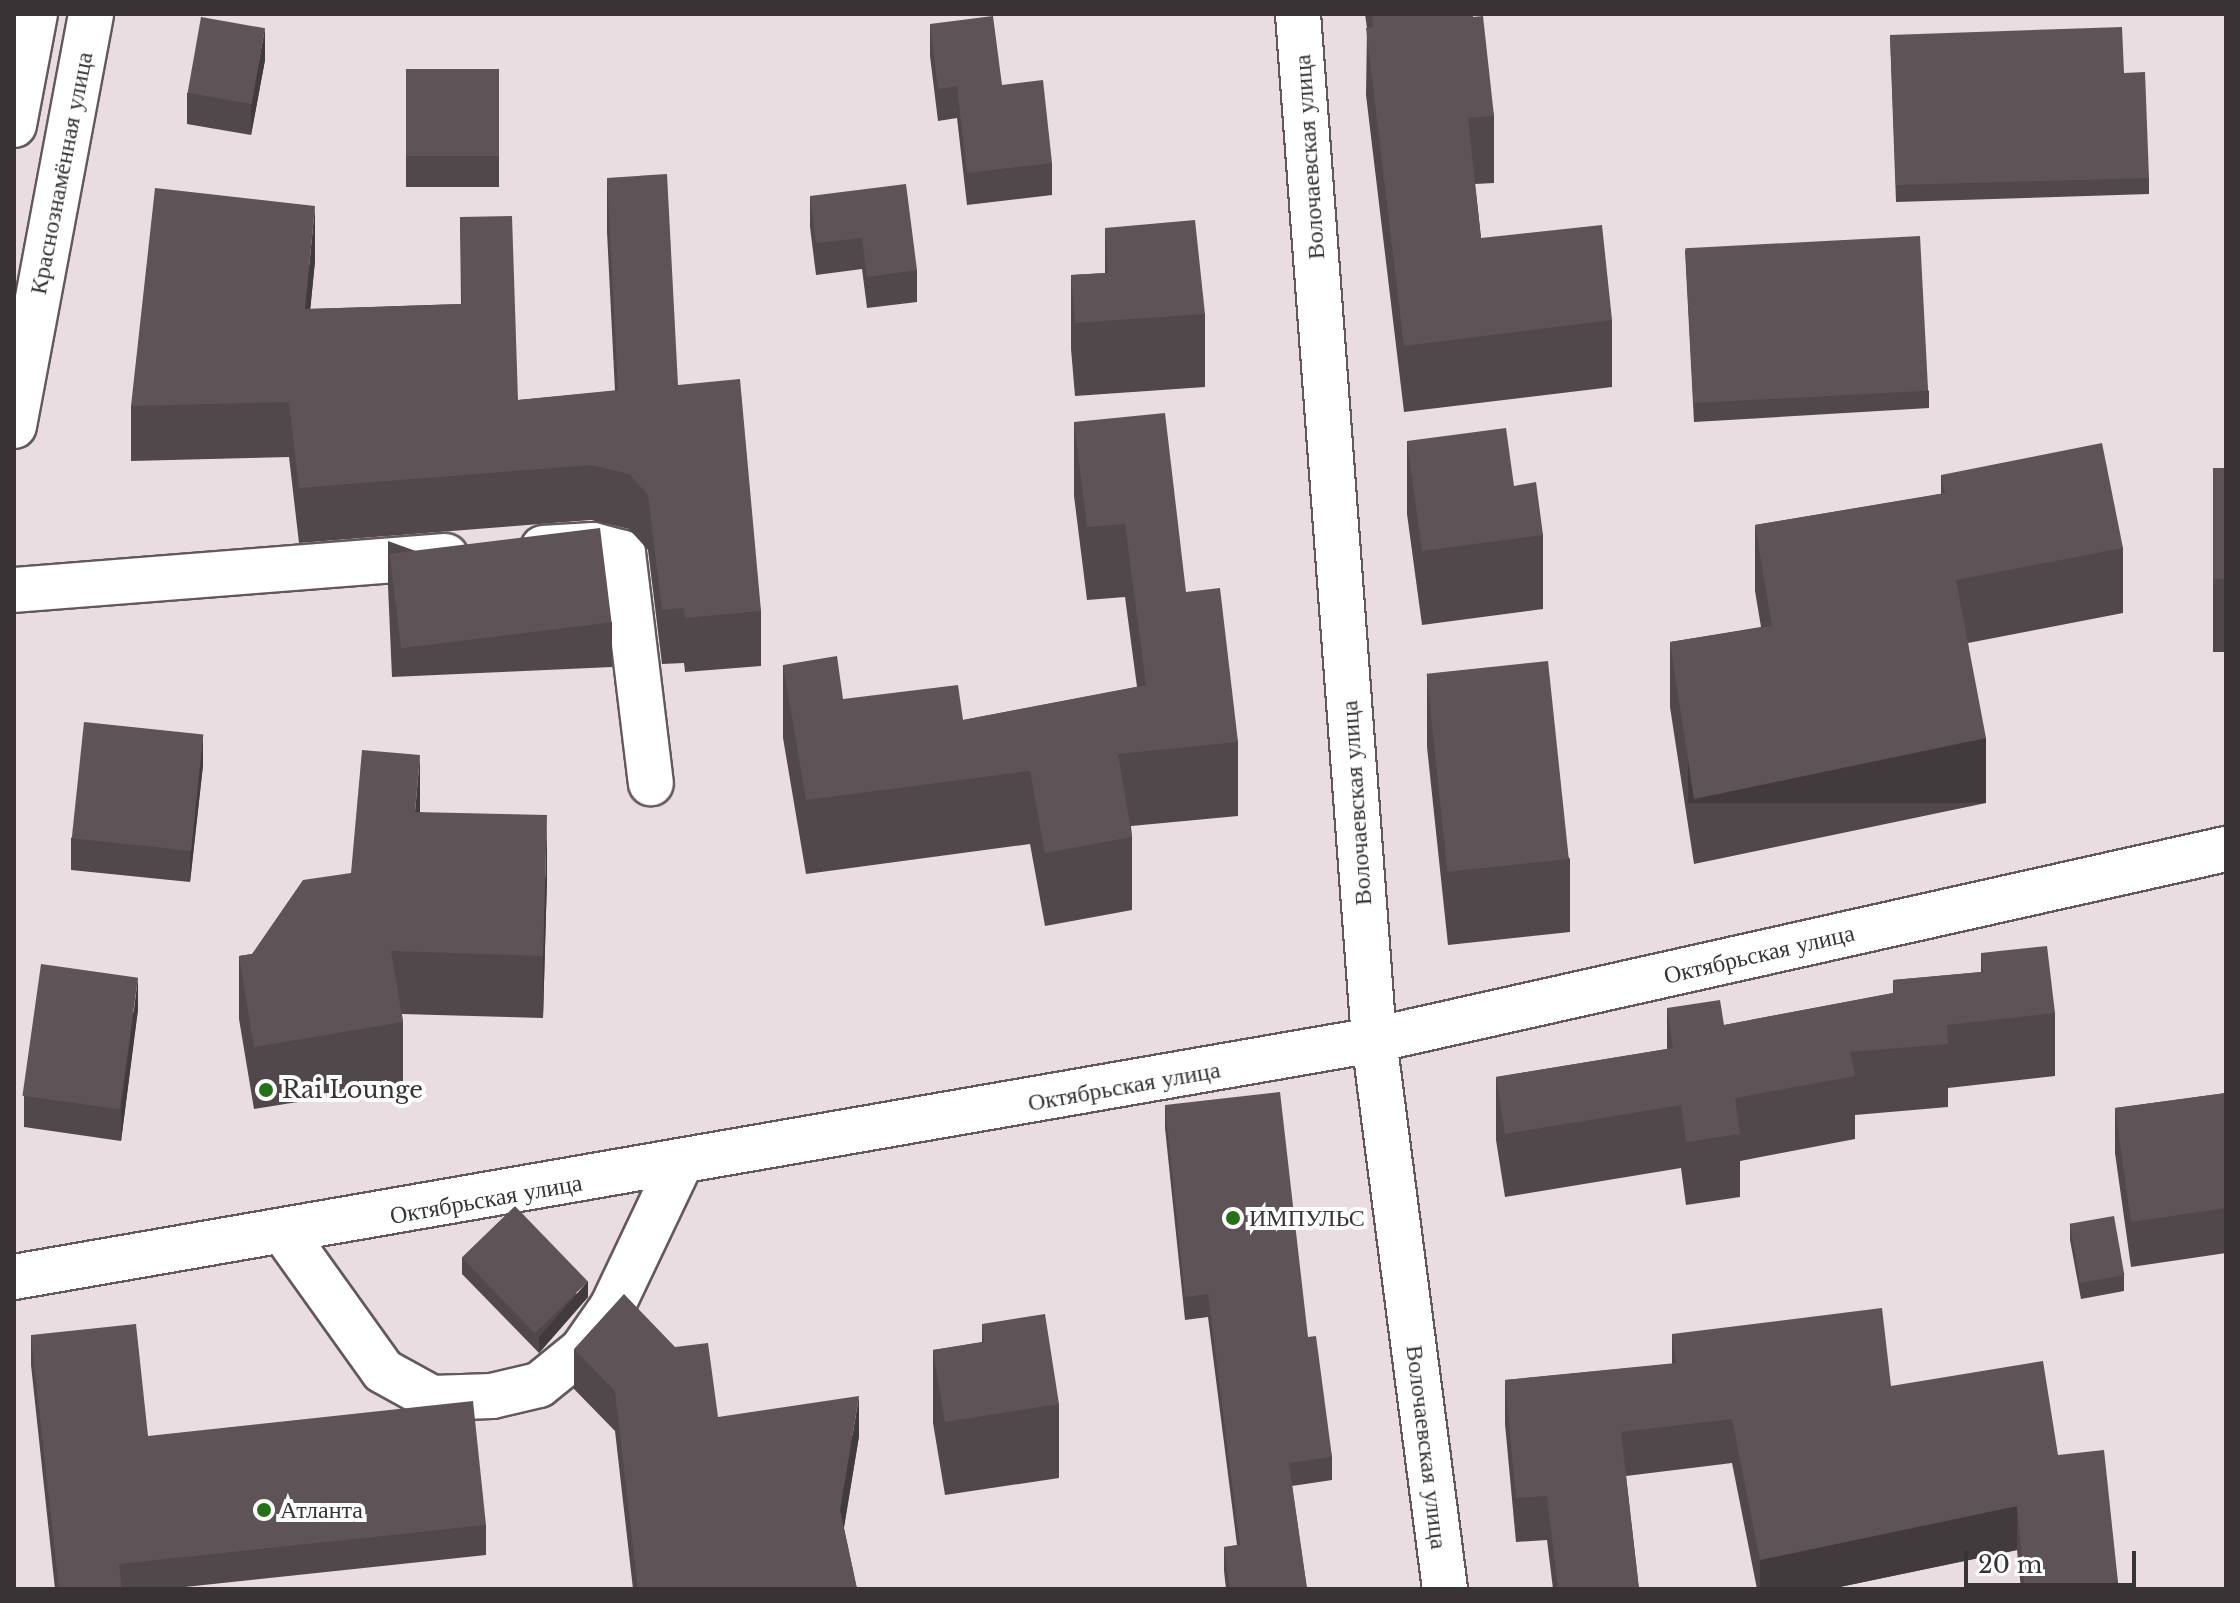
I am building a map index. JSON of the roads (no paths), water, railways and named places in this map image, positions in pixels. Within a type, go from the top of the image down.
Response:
[{"type":"main road","points":[[14,125],[35,14]]},
{"type":"main road","name":"Краснознамённая улица","points":[[14,426],[91,14]]},
{"type":"main road","name":"Волочаевская улица","points":[[1298,14],[1374,1040],[1445,1589]]},
{"type":"main road","points":[[14,590],[593,545],[623,553],[651,783]]},
{"type":"main road","name":"Октябрьская улица","points":[[14,1277],[679,1166],[1374,1040],[2226,849]]},
{"type":"main road","points":[[285,1234],[383,1371],[432,1398],[492,1396],[539,1385],[582,1350],[612,1307],[679,1166]]},
{"type":"place","name":"Rai Lounge","points":[[266,1090]]},
{"type":"place","name":"ИМПУЛЬС","points":[[1233,1218]]},
{"type":"place","name":"Атланта","points":[[264,1510]]}]
